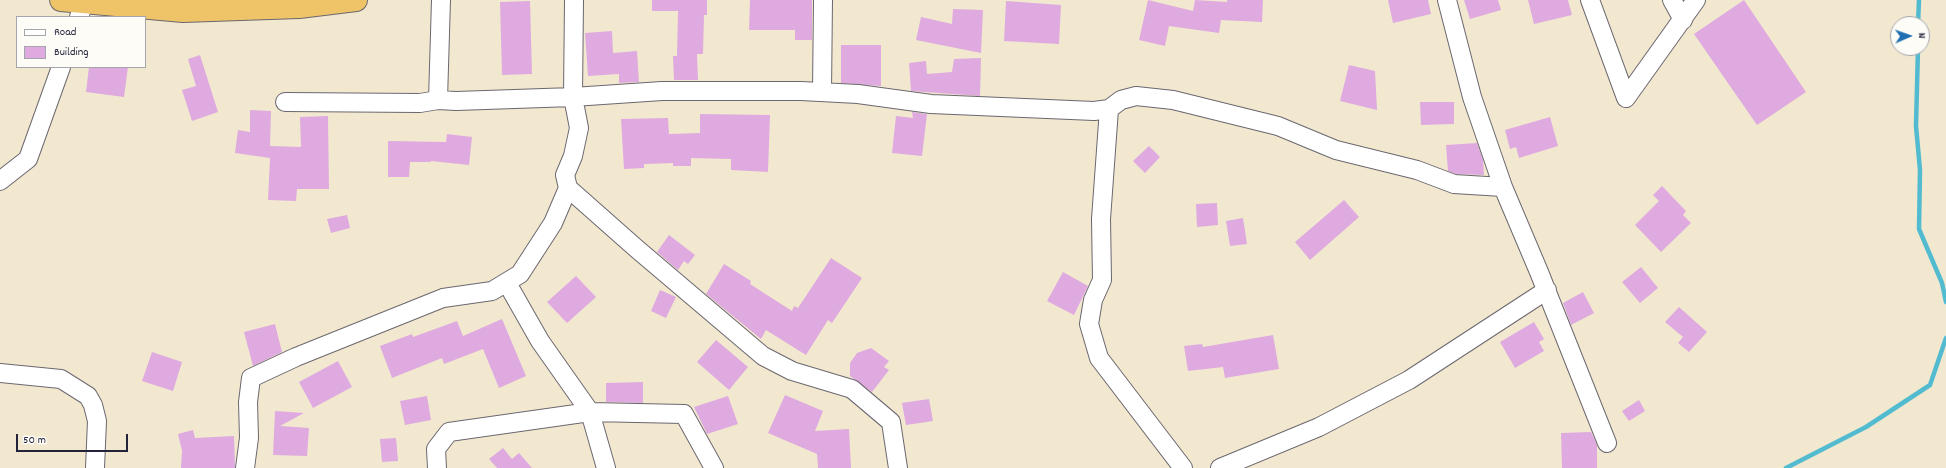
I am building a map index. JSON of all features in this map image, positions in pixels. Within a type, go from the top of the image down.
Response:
[{"type":"highway","points":[[60,0],[81,10],[183,11],[292,8],[356,0]]},
{"type":"street","points":[[438,100],[440,0]]},
{"type":"street","points":[[245,468],[249,438],[248,402],[251,378],[296,357],[444,298],[492,291],[520,274],[530,260],[553,223],[568,188],[566,175],[579,128],[573,97],[574,0]]},
{"type":"street","points":[[822,92],[823,0]]},
{"type":"street","points":[[1447,0],[1472,97],[1503,187],[1547,290],[1607,443]]},
{"type":"street","points":[[1590,0],[1626,98],[1696,0]]},
{"type":"street","points":[[1672,0],[1683,20]]},
{"type":"street","points":[[0,181],[28,160],[61,68]]},
{"type":"street","points":[[285,102],[420,103],[438,100],[456,101],[573,97],[662,90],[822,92],[858,94],[931,104],[994,108],[1094,111],[1109,108],[1121,100],[1136,96],[1173,100],[1278,126],[1336,150],[1417,170],[1454,184],[1503,187]]},
{"type":"street","points":[[1109,108],[1101,219],[1102,280],[1093,300],[1089,324],[1099,358],[1183,468]]},
{"type":"street","points":[[568,188],[763,356],[792,371],[852,389],[891,422],[898,468]]},
{"type":"street","points":[[507,283],[540,341],[590,412],[606,468]]},
{"type":"street","points":[[1220,468],[1319,427],[1409,380],[1547,290]]},
{"type":"street","points":[[0,373],[61,379],[88,396],[93,405],[97,421],[95,468]]},
{"type":"street","points":[[437,468],[436,449],[449,432],[590,412],[684,414],[714,468]]},
{"type":"building","points":[[652,0],[707,0],[707,15],[704,15],[703,54],[697,54],[698,80],[674,80],[673,56],[677,56],[678,11],[652,11]]},
{"type":"building","points":[[750,0],[812,0],[812,40],[795,40],[795,30],[749,30]]},
{"type":"building","points":[[1148,0],[1193,11],[1195,0],[1227,2],[1227,0],[1263,0],[1262,22],[1221,20],[1219,33],[1169,26],[1165,46],[1139,40]]},
{"type":"building","points":[[1388,0],[1428,0],[1431,14],[1393,23]]},
{"type":"building","points":[[1464,0],[1498,0],[1501,10],[1470,19]]},
{"type":"building","points":[[1528,0],[1568,0],[1572,15],[1534,24]]},
{"type":"building","points":[[1744,0],[1806,92],[1757,125],[1694,34]]},
{"type":"building","points":[[530,1],[532,74],[502,75],[500,2]]},
{"type":"building","points":[[1006,1],[1061,5],[1059,44],[1004,41]]},
{"type":"building","points":[[953,9],[983,10],[981,53],[916,40],[921,17],[952,24]]},
{"type":"building","points":[[612,31],[613,53],[637,51],[639,82],[619,83],[619,74],[588,76],[585,33]]},
{"type":"building","points":[[841,45],[881,45],[881,86],[841,83]]},
{"type":"building","points":[[200,55],[218,112],[192,121],[182,90],[196,86],[188,59]]},
{"type":"building","points":[[981,58],[980,96],[911,91],[909,63],[926,61],[927,74],[952,72],[954,59]]},
{"type":"building","points":[[1349,65],[1375,71],[1377,110],[1340,101]]},
{"type":"building","points":[[89,68],[128,68],[124,97],[86,92]]},
{"type":"building","points":[[1420,102],[1454,102],[1454,124],[1421,125]]},
{"type":"building","points":[[250,110],[271,111],[270,146],[301,147],[300,117],[328,116],[329,189],[297,189],[296,201],[268,200],[270,158],[235,153],[238,130],[250,132]]},
{"type":"building","points":[[912,112],[927,114],[922,156],[892,153],[896,116],[913,118]]},
{"type":"building","points":[[700,114],[770,115],[768,172],[731,170],[731,159],[691,158],[691,166],[673,166],[673,163],[644,164],[644,168],[624,169],[621,119],[668,118],[669,134],[700,133]]},
{"type":"building","points":[[1550,117],[1558,146],[1519,158],[1516,147],[1510,149],[1505,130]]},
{"type":"building","points":[[447,134],[472,137],[469,165],[431,161],[410,162],[409,177],[388,177],[388,141],[446,142]]},
{"type":"building","points":[[1477,143],[1483,160],[1484,175],[1456,174],[1448,171],[1446,145]]},
{"type":"building","points":[[1149,146],[1160,157],[1145,173],[1133,161]]},
{"type":"building","points":[[1662,186],[1686,211],[1683,215],[1691,223],[1661,252],[1635,225],[1659,201],[1653,195]]},
{"type":"building","points":[[1344,200],[1359,217],[1310,260],[1295,242]]},
{"type":"building","points":[[1217,203],[1218,225],[1197,227],[1196,204]]},
{"type":"building","points":[[347,215],[350,228],[331,233],[327,219]]},
{"type":"building","points":[[1243,218],[1247,244],[1230,246],[1226,221]]},
{"type":"building","points":[[669,235],[695,255],[688,264],[684,261],[678,270],[657,252]]},
{"type":"building","points":[[831,258],[862,278],[832,323],[828,320],[806,355],[766,330],[761,339],[706,294],[724,264],[751,281],[750,284],[792,311],[794,306],[798,308]]},
{"type":"building","points":[[1641,267],[1658,288],[1640,303],[1622,282]]},
{"type":"building","points":[[1063,272],[1088,286],[1074,315],[1047,301]]},
{"type":"building","points":[[576,276],[596,297],[567,323],[547,302]]},
{"type":"building","points":[[660,290],[676,297],[666,318],[651,311]]},
{"type":"building","points":[[1583,292],[1594,313],[1571,325],[1563,303]]},
{"type":"building","points":[[1679,307],[1707,332],[1689,352],[1678,343],[1683,337],[1665,322]]},
{"type":"building","points":[[502,319],[526,376],[499,388],[483,349],[444,364],[442,358],[392,378],[380,346],[412,334],[413,337],[457,321],[463,336]]},
{"type":"building","points":[[1534,322],[1544,339],[1539,342],[1544,351],[1515,368],[1500,342]]},
{"type":"building","points":[[275,324],[282,352],[253,366],[244,332]]},
{"type":"building","points":[[1273,335],[1279,369],[1225,378],[1223,367],[1188,371],[1184,346],[1202,344],[1203,347]]},
{"type":"building","points":[[716,340],[748,367],[729,390],[697,362]]},
{"type":"building","points":[[871,348],[889,361],[884,367],[889,370],[872,392],[850,376],[850,363],[857,353]]},
{"type":"building","points":[[152,352],[182,362],[173,391],[142,381]]},
{"type":"building","points":[[338,361],[352,387],[313,408],[299,382]]},
{"type":"building","points":[[643,382],[643,403],[606,402],[606,383]]},
{"type":"building","points":[[785,395],[823,411],[815,431],[849,429],[851,468],[818,468],[817,454],[768,433]]},
{"type":"building","points":[[427,396],[431,420],[405,425],[400,401]]},
{"type":"building","points":[[728,396],[738,424],[707,434],[694,407]]},
{"type":"building","points":[[929,399],[933,421],[906,425],[902,403]]},
{"type":"building","points":[[1639,400],[1645,411],[1629,421],[1622,411]]},
{"type":"building","points":[[275,411],[304,413],[280,426],[309,428],[307,456],[273,455]]},
{"type":"building","points":[[193,430],[195,438],[234,436],[235,468],[181,468],[182,451],[178,434]]},
{"type":"building","points":[[1591,432],[1597,445],[1597,468],[1562,468],[1561,433]]},
{"type":"building","points":[[396,438],[398,461],[382,462],[380,439]]},
{"type":"building","points":[[503,448],[512,459],[519,453],[532,468],[497,468],[489,459]]},
{"type":"waterway","points":[[1918,16],[1919,0]]},
{"type":"waterway","points":[[1918,56],[1916,126],[1920,170],[1919,229],[1942,283],[1946,302]]},
{"type":"waterway","points":[[1786,468],[1866,427],[1930,385],[1946,338]]}]
